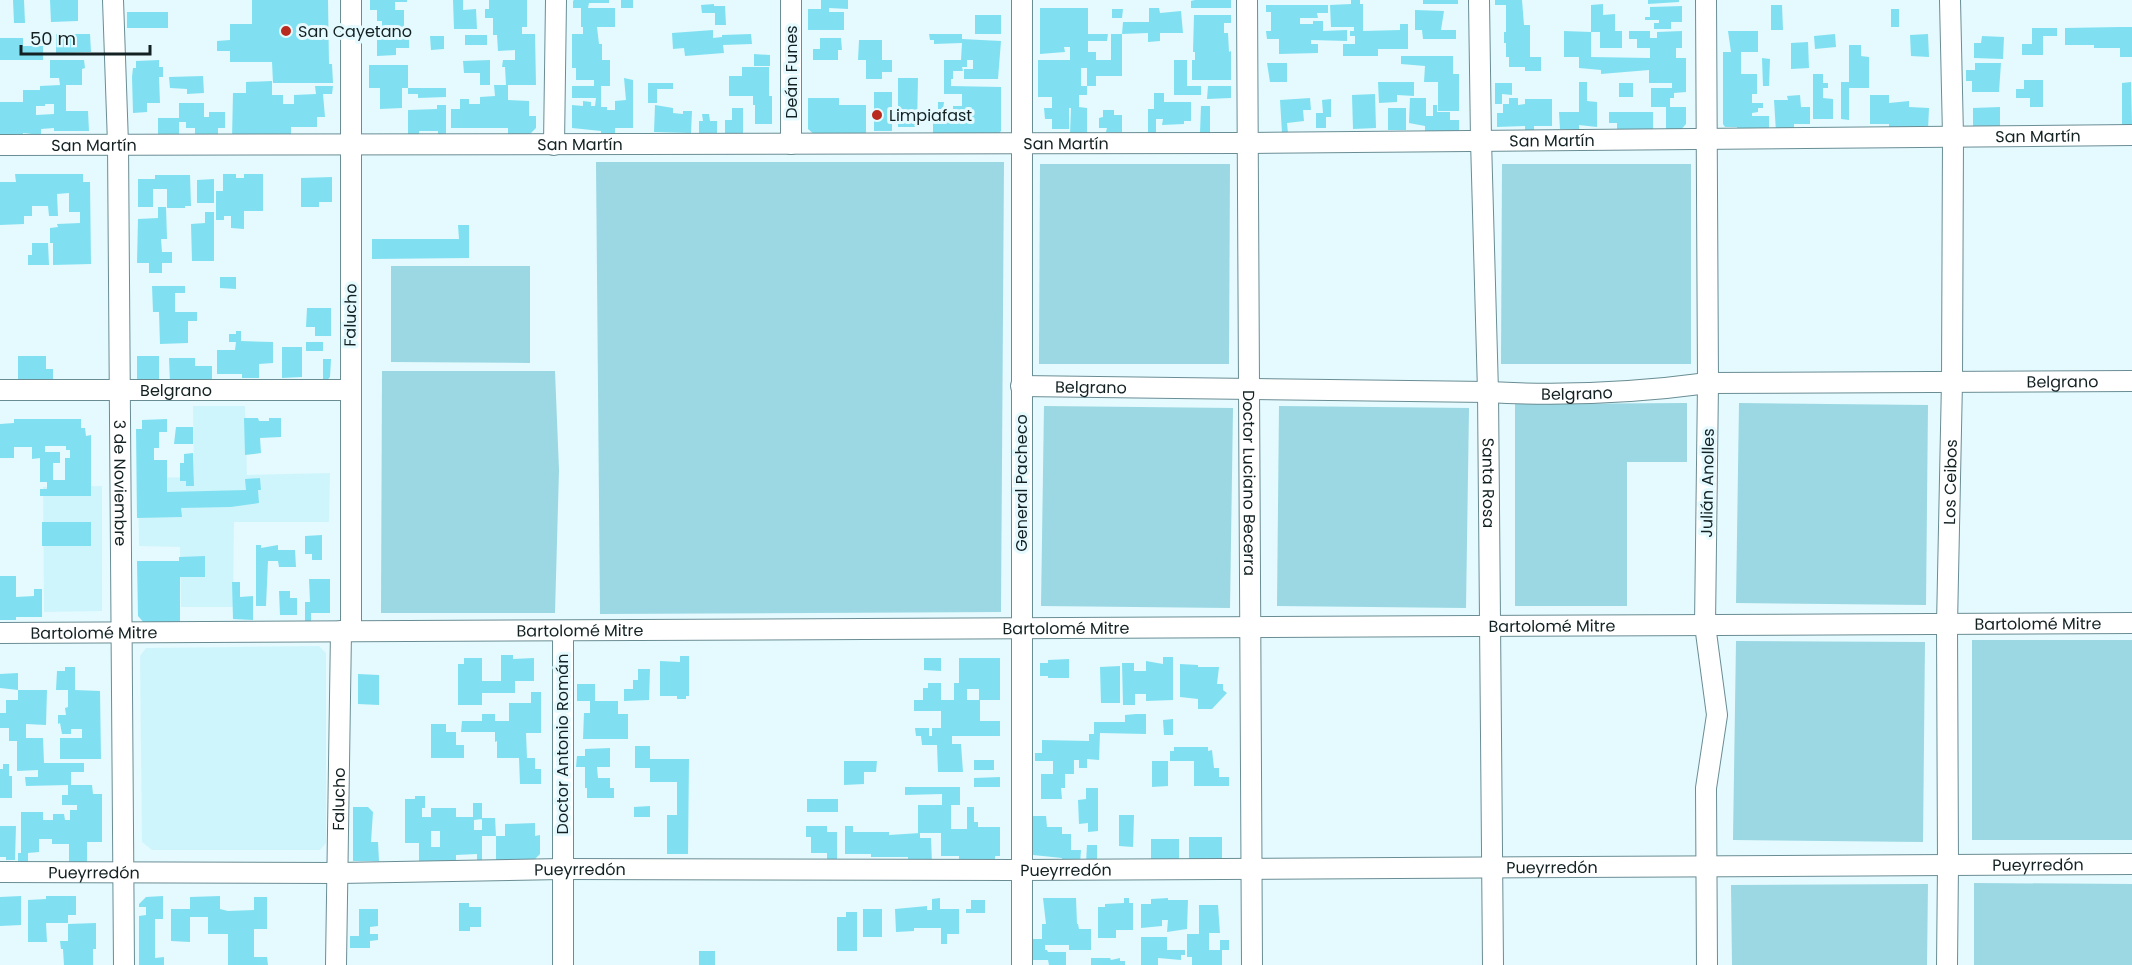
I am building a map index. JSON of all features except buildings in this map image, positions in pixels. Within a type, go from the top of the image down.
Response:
[{"type":"street","name":"3 de Noviembre","points":[[113,0],[118,144],[124,965]]},
{"type":"street","name":"Falucho","points":[[336,965],[346,631],[350,390],[351,0]]},
{"type":"street","points":[[554,145],[556,0]]},
{"type":"street","name":"Deán Funes","points":[[791,0],[791,144]]},
{"type":"street","name":"General Pacheco","points":[[1022,0],[1022,965]]},
{"type":"street","name":"Doctor Luciano Becerra","points":[[1247,0],[1252,965]]},
{"type":"street","name":"Santa Rosa","points":[[1479,0],[1488,392],[1493,965]]},
{"type":"street","name":"Julián Anolles","points":[[1706,0],[1708,383],[1705,625],[1717,715],[1706,788],[1707,965]]},
{"type":"street","name":"Los Ceibos","points":[[1947,965],[1947,625],[1952,381],[1953,136],[1950,0]]},
{"type":"street","name":"San Martín","points":[[0,145],[1247,143],[2132,135]]},
{"type":"street","name":"Belgrano","points":[[1021,386],[1488,392],[1542,395],[1649,391],[1708,383],[2132,381]]},
{"type":"street","name":"Belgrano","points":[[0,390],[350,390]]},
{"type":"street","name":"Bartolomé Mitre","points":[[0,633],[2132,623]]},
{"type":"street","name":"Doctor Antonio Román","points":[[563,630],[563,965]]},
{"type":"street","name":"Pueyrredón","points":[[0,872],[339,873],[562,869],[1021,870],[2132,864]]},
{"type":"shaded area","points":[[596,162],[1004,162],[1001,612],[600,614]]},
{"type":"shaded area","points":[[1040,164],[1230,164],[1229,364],[1039,364]]},
{"type":"shaded area","points":[[1502,164],[1691,164],[1691,364],[1501,364]]},
{"type":"shaded area","points":[[391,266],[530,266],[530,363],[391,362]]},
{"type":"shaded area","points":[[382,371],[555,371],[559,470],[555,613],[381,613]]},
{"type":"shaded area","points":[[1687,403],[1687,462],[1627,462],[1627,606],[1515,606],[1515,404]]},
{"type":"shaded area","points":[[1739,403],[1928,405],[1926,605],[1736,603]]},
{"type":"shaded area","points":[[193,406],[245,406],[247,475],[330,473],[329,522],[234,522],[233,607],[181,607],[180,547],[139,546],[138,478],[194,477]]},
{"type":"shaded area","points":[[1044,406],[1233,408],[1230,608],[1041,606]]},
{"type":"shaded area","points":[[1279,406],[1469,408],[1466,608],[1277,606]]},
{"type":"shaded area","points":[[102,486],[102,611],[44,612],[43,487]]},
{"type":"shaded area","points":[[1972,640],[2132,640],[2132,840],[1972,840]]},
{"type":"shaded area","points":[[1736,641],[1925,642],[1923,842],[1733,840]]},
{"type":"shaded area","points":[[319,646],[326,653],[326,843],[320,850],[152,850],[142,842],[140,656],[146,648]]},
{"type":"shaded area","points":[[1974,883],[2132,884],[2132,965],[1974,965]]},
{"type":"shaded area","points":[[1928,884],[1927,965],[1732,965],[1731,885]]},
{"type":"place","name":"San Cayetano","points":[[286,31]]},
{"type":"place","name":"Limpiafast","points":[[877,115]]}]
